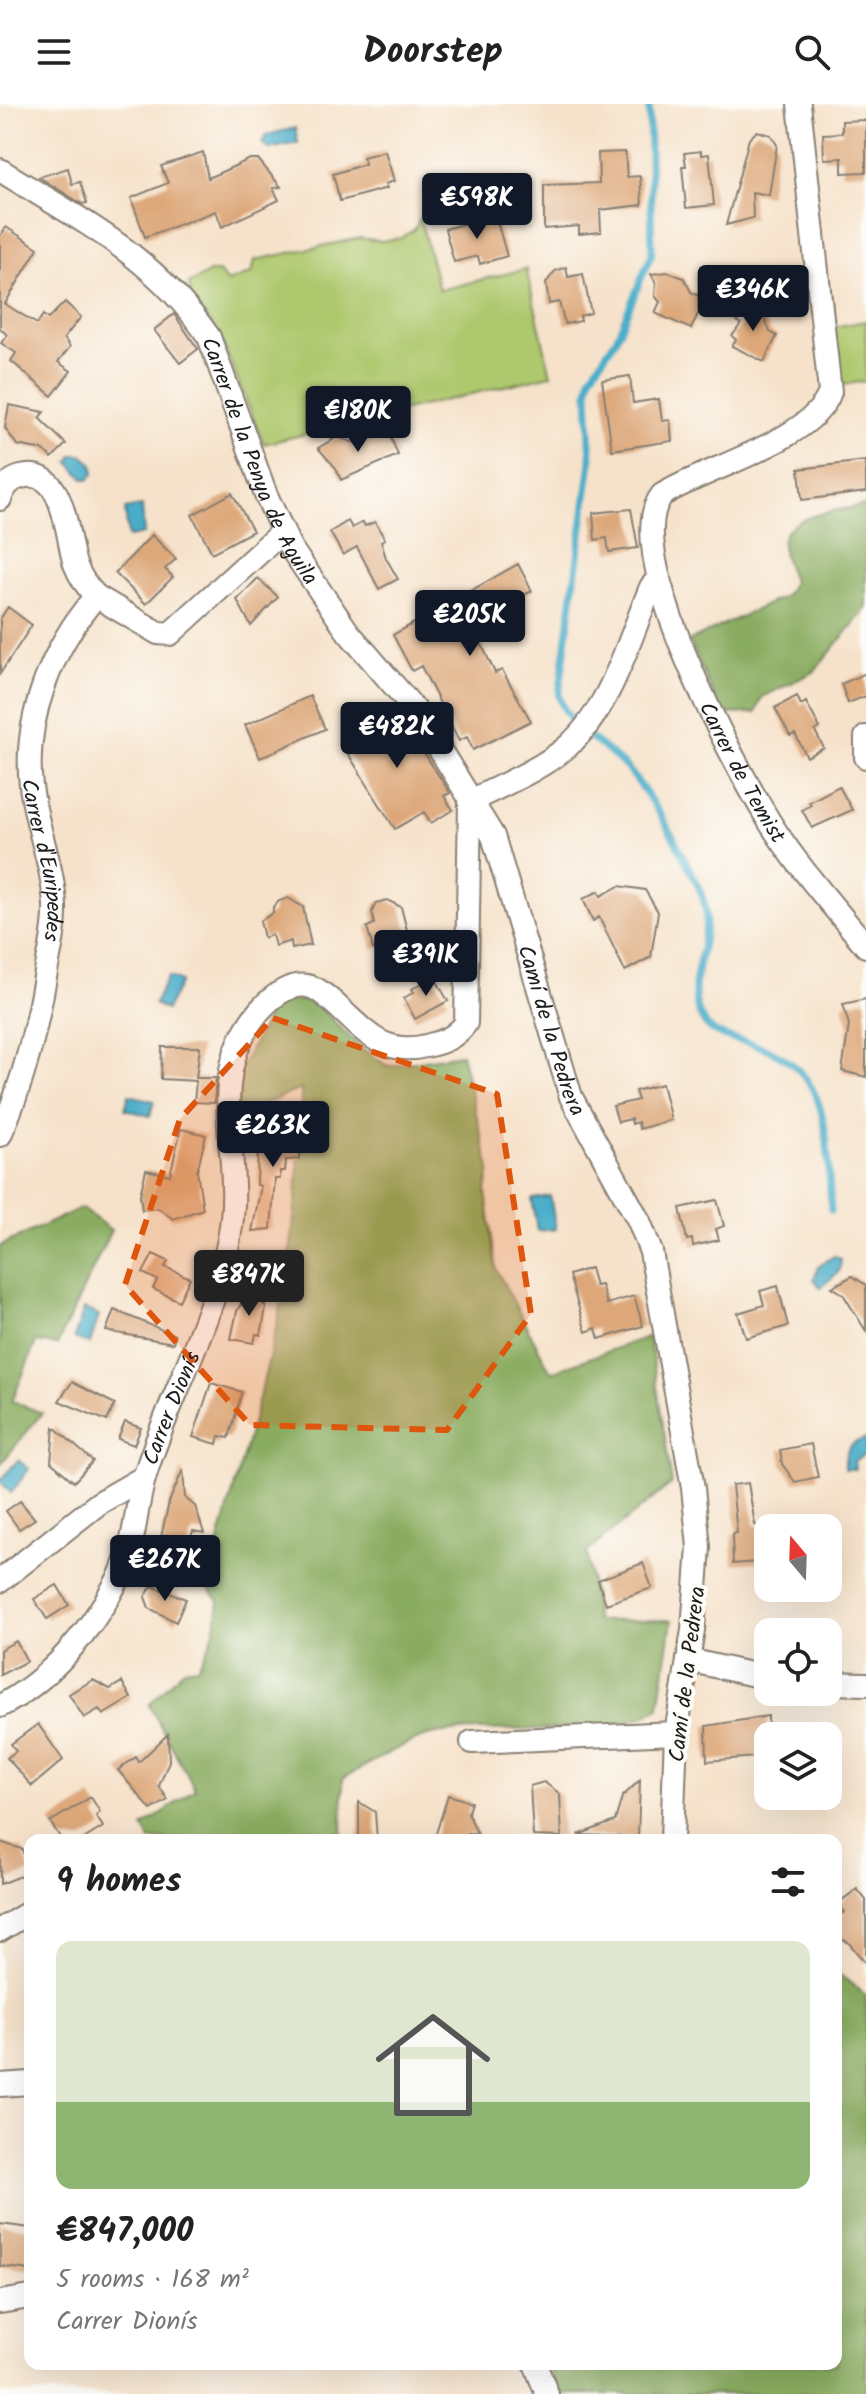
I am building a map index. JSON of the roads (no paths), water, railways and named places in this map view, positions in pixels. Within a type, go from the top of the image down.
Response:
[{"type":"street","points":[[470,801],[534,769],[571,744],[606,694],[651,587],[659,578],[653,514],[662,495],[797,428],[822,408],[830,392],[799,104]]},
{"type":"street","name":"Carrer de la Penya de Aguila","points":[[0,170],[143,261],[197,319],[209,337],[266,495],[303,569],[332,610],[416,711],[470,801]]},
{"type":"street","points":[[0,499],[4,487],[18,477],[36,477],[52,487],[62,506],[75,565],[96,596],[158,633],[170,634],[283,531]]},
{"type":"street","name":"Carrer de Temist","points":[[659,578],[664,601],[701,693],[770,822],[866,946]]},
{"type":"street","name":"Carrer d'Euripedes","points":[[0,1135],[24,1080],[55,909],[50,863],[31,789],[29,747],[46,683],[68,634],[96,596]]},
{"type":"street","points":[[866,737],[866,757]]},
{"type":"street","name":"Carrer Dionís","points":[[0,1706],[47,1672],[91,1623],[108,1598],[134,1543],[144,1477],[213,1293],[229,1236],[233,1205],[227,1088],[237,1045],[269,1000],[291,987],[302,986],[321,992],[364,1034],[383,1044],[414,1049],[458,1035],[466,1023],[470,801]]},
{"type":"street","name":"Camí de la Pedrera","points":[[470,801],[493,836],[571,1097],[639,1221],[651,1252],[697,1509],[698,1579],[676,1733],[672,1834]]},
{"type":"street","points":[[0,1581],[99,1503],[144,1477]]},
{"type":"street","points":[[688,1660],[754,1675]]},
{"type":"street","points":[[842,1683],[866,1684]]},
{"type":"street","name":"Camí de la Pedrera","points":[[472,1742],[676,1733]]},
{"type":"street","points":[[0,1930],[24,1916]]},
{"type":"street","points":[[0,2085],[24,2083]]},
{"type":"street","points":[[0,2302],[24,2298]]},
{"type":"street","points":[[537,2370],[547,2394]]},
{"type":"water","points":[[295,128],[298,143],[269,149],[262,143],[266,135]]},
{"type":"water","points":[[73,455],[82,455],[93,464],[94,473],[89,479],[84,479],[69,462]]},
{"type":"water","points":[[142,506],[144,534],[128,537],[125,509]]},
{"type":"water","points":[[168,976],[181,982],[166,1010],[154,1004]]},
{"type":"water","points":[[129,1095],[154,1101],[150,1116],[125,1109]]},
{"type":"water","points":[[550,1196],[556,1229],[537,1231],[532,1199]]},
{"type":"water","points":[[834,1256],[841,1259],[840,1270],[821,1288],[814,1279],[818,1267]]},
{"type":"water","points":[[84,1309],[99,1315],[90,1344],[74,1338]]},
{"type":"water","points":[[866,1439],[866,1453],[854,1461],[855,1469],[845,1469],[848,1449]]},
{"type":"water","points":[[18,1460],[29,1469],[11,1493],[0,1481]]},
{"type":"waterway","points":[[649,104],[652,253],[616,339],[591,376],[588,391],[591,461],[559,696],[580,729],[623,764],[640,784],[668,828],[698,886],[706,912],[695,994],[702,1019],[716,1033],[777,1053],[797,1068],[811,1086],[825,1131],[831,1210]]}]
